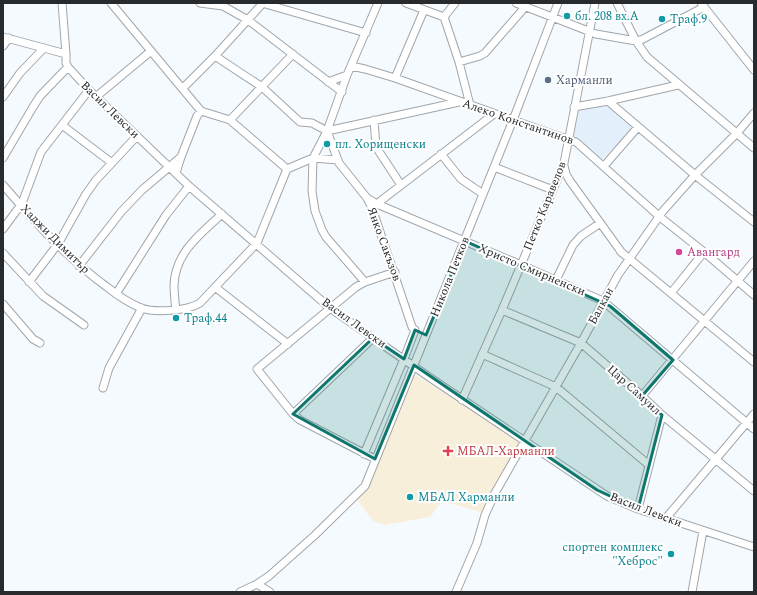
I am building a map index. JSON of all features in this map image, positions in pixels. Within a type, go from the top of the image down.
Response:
[{"type":"street","points":[[3,158],[32,107],[40,96],[68,67],[66,63],[62,3]]},
{"type":"street","points":[[111,3],[201,111],[230,120],[287,169]]},
{"type":"street","points":[[200,3],[224,5],[248,20],[342,92]]},
{"type":"street","points":[[183,88],[215,56],[263,3],[366,33]]},
{"type":"street","points":[[365,282],[326,237],[317,219],[312,191],[313,158],[327,131],[347,75],[378,3]]},
{"type":"street","points":[[406,3],[444,17]]},
{"type":"street","points":[[444,17],[455,3]]},
{"type":"street","points":[[516,3],[596,34],[636,41],[641,40],[702,5],[754,70]]},
{"type":"street","name":"Никола Петков","points":[[240,592],[270,576],[316,535],[364,486],[513,120],[558,3]]},
{"type":"street","name":"Петко Каравелов","points":[[462,400],[564,163],[588,31],[595,3]]},
{"type":"street","points":[[617,3],[636,41],[647,57],[678,85],[754,148]]},
{"type":"street","points":[[459,62],[485,53],[526,7]]},
{"type":"street","points":[[395,78],[424,10]]},
{"type":"street","points":[[444,17],[459,62],[470,105]]},
{"type":"street","points":[[3,46],[6,38],[66,54]]},
{"type":"street","points":[[3,97],[20,73],[44,48]]},
{"type":"street","points":[[97,96],[151,51]]},
{"type":"street","points":[[230,120],[293,54]]},
{"type":"street","points":[[215,56],[262,87],[300,122],[312,124],[327,131],[460,102]]},
{"type":"street","name":"Алеко Константинов","points":[[351,66],[395,78],[576,142],[660,217],[754,295]]},
{"type":"street","name":"Васил Левски","points":[[68,67],[89,90],[97,96],[169,167],[330,308],[462,400],[526,441],[597,490],[619,502],[638,509],[754,547]]},
{"type":"street","points":[[328,82],[347,75]]},
{"type":"street","points":[[574,107],[678,85]]},
{"type":"street","points":[[3,228],[21,206],[41,152],[89,90]]},
{"type":"street","points":[[608,101],[754,222]]},
{"type":"street","points":[[176,173],[180,157],[197,116],[201,111]]},
{"type":"street","name":"Балкан","points":[[456,592],[477,543],[485,515],[495,493],[526,441],[618,275],[663,211],[695,174],[737,133],[754,113]]},
{"type":"street","points":[[375,206],[494,114]]},
{"type":"street","points":[[374,120],[376,146],[401,185]]},
{"type":"street","points":[[62,125],[112,163]]},
{"type":"street","points":[[604,166],[638,127]]},
{"type":"street","name":"Янко Сакъзов","points":[[327,131],[338,160],[367,198]]},
{"type":"street","points":[[29,282],[58,244],[86,194],[96,180],[137,136]]},
{"type":"street","points":[[441,154],[461,179],[483,194]]},
{"type":"street","points":[[79,266],[121,212],[142,190],[180,157]]},
{"type":"street","points":[[257,243],[287,169],[313,158],[338,160]]},
{"type":"street","points":[[564,163],[568,178],[599,224],[629,260],[705,320],[754,362]]},
{"type":"street","points":[[494,167],[553,190]]},
{"type":"street","name":"Хаджи Димитър","points":[[3,185],[21,206],[79,266],[116,294],[142,308],[176,310],[190,308],[200,303],[257,243]]},
{"type":"street","points":[[116,294],[166,215],[190,186]]},
{"type":"street","name":"Христо Смирненски","points":[[367,198],[375,206],[464,241],[603,301],[754,429]]},
{"type":"street","name":"Янко Сакъзов","points":[[375,206],[412,327],[415,330]]},
{"type":"street","points":[[176,310],[174,287],[175,274],[183,253],[194,239],[222,214]]},
{"type":"street","points":[[556,280],[574,245],[581,236],[599,224]]},
{"type":"street","points":[[671,293],[704,252]]},
{"type":"street","points":[[3,254],[43,296],[84,324]]},
{"type":"street","points":[[642,396],[754,261]]},
{"type":"street","points":[[375,459],[309,425],[293,414],[257,369],[356,287],[365,282],[395,272]]},
{"type":"street","points":[[215,287],[288,344]]},
{"type":"street","points":[[3,304],[34,339],[40,343]]},
{"type":"street","points":[[103,388],[109,368],[142,308]]},
{"type":"street","name":"Цар Самуил","points":[[502,310],[581,343],[662,415],[754,491]]},
{"type":"street","points":[[364,454],[415,330],[426,335]]},
{"type":"street","points":[[293,414],[373,338]]},
{"type":"street","points":[[482,354],[556,387],[649,466]]},
{"type":"street","points":[[666,518],[754,414]]},
{"type":"street","points":[[638,509],[662,415]]},
{"type":"street","points":[[694,591],[703,531]]},
{"type":"street","points":[[257,584],[270,592]]},
{"type":"highlighted area","points":[[465,241],[610,306],[673,360],[642,396],[662,415],[638,509],[597,490],[414,365],[375,459],[293,414],[373,338],[404,359],[415,330],[426,335]]},
{"type":"shaded area","points":[[611,103],[636,127],[601,160],[573,137],[578,107]]},
{"type":"shaded area","name":"МБАЛ-Харманли","points":[[413,373],[522,442],[484,513],[442,501],[430,517],[384,525],[373,521],[356,498]]},
{"type":"place","name":"бл. 208 вх.А","points":[[567,16]]},
{"type":"place","name":"Траф.9","points":[[662,19]]},
{"type":"place","name":"Харманли","points":[[548,80]]},
{"type":"place","name":"пл. Хорищенски","points":[[327,144]]},
{"type":"place","name":"Авангард","points":[[679,252]]},
{"type":"place","name":"Траф.44","points":[[176,318]]},
{"type":"place","name":"МБАЛ-Харманли","points":[[448,451]]},
{"type":"place","name":"МБАЛ Харманли","points":[[410,497]]},
{"type":"place","name":"спортен комплекс \"Хеброс\"","points":[[671,554]]}]
